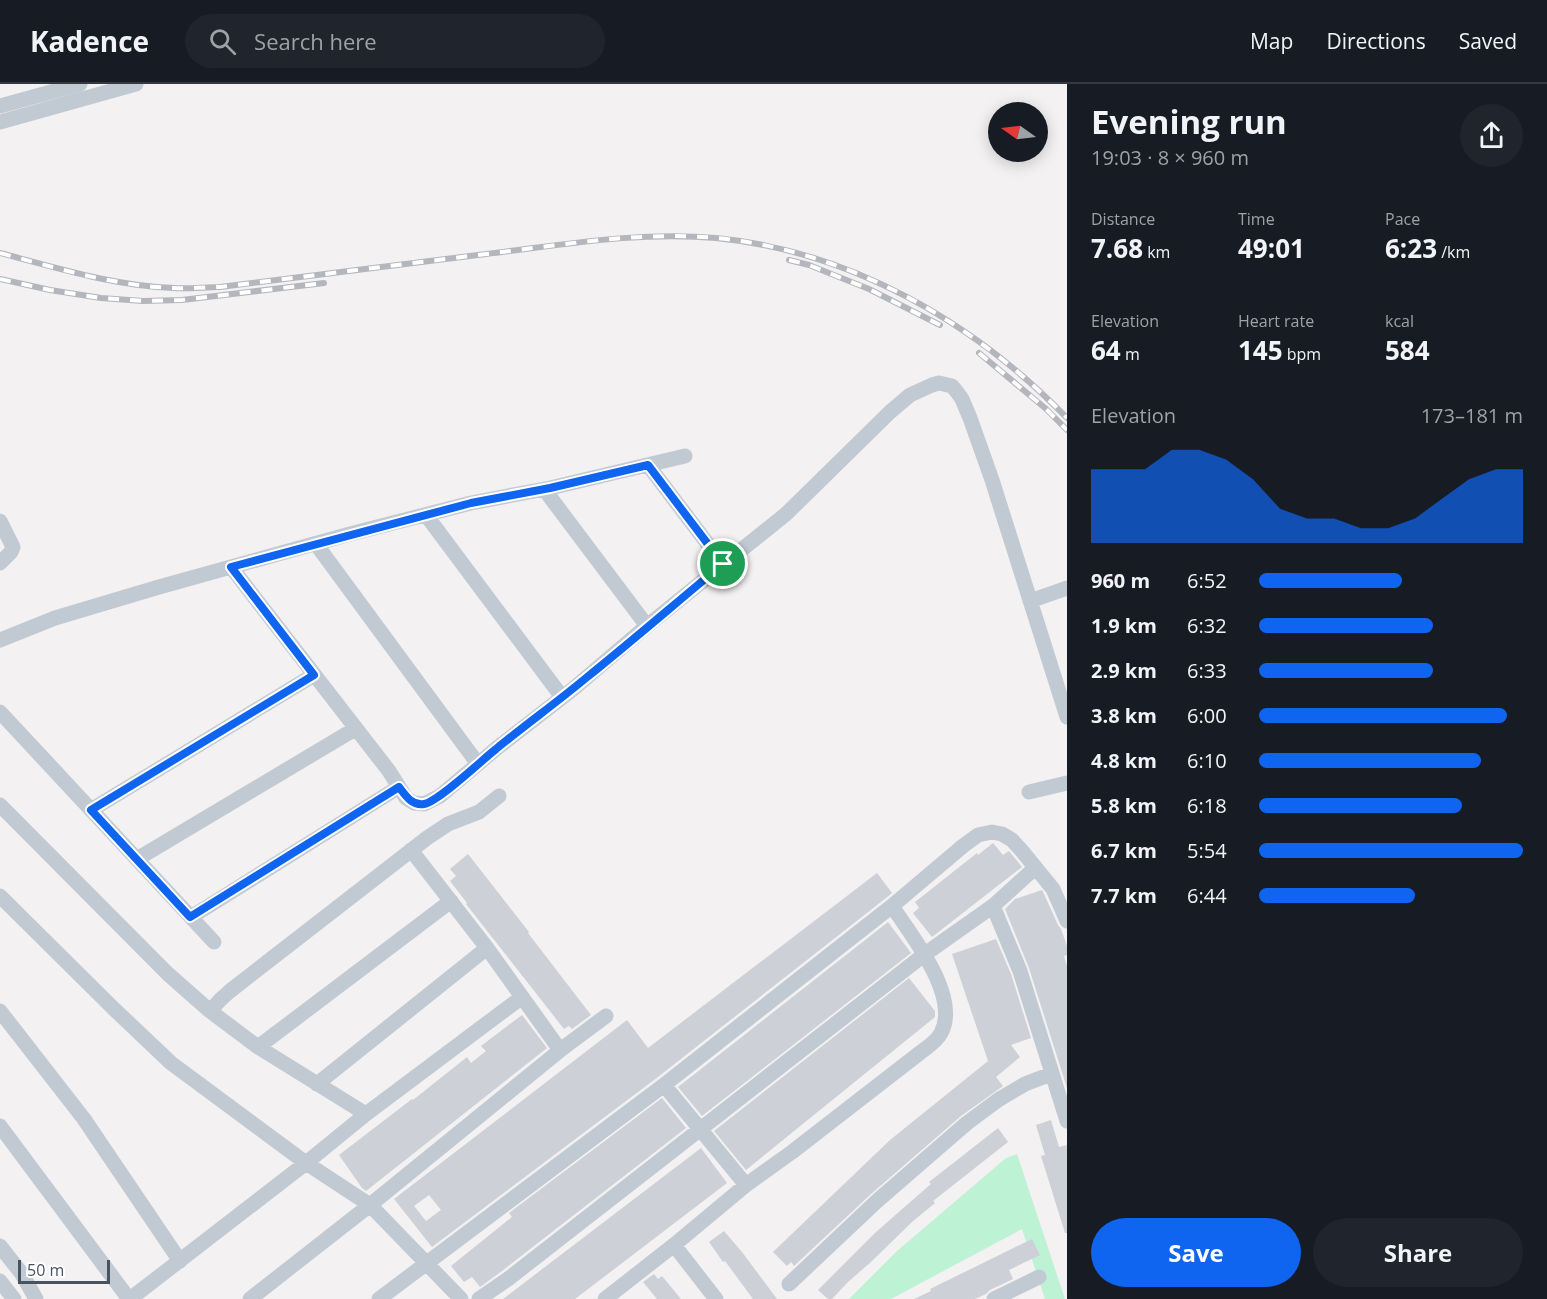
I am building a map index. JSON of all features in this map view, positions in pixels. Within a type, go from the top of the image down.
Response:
[{"type":"street","points":[[0,106],[80,84]]},
{"type":"street","points":[[0,122],[136,84]]},
{"type":"street","points":[[231,567],[389,771],[406,798],[414,803],[424,804],[440,796],[786,514],[910,395],[939,383],[952,386],[962,399],[970,418],[1067,717]]},
{"type":"street","points":[[0,640],[56,618],[316,544],[490,499],[544,489],[685,456]]},
{"type":"street","points":[[648,465],[723,564]]},
{"type":"street","points":[[544,489],[647,626]]},
{"type":"street","points":[[426,515],[562,697]]},
{"type":"street","points":[[0,521],[13,547],[12,552],[0,563]]},
{"type":"street","points":[[316,544],[478,764]]},
{"type":"street","points":[[1030,601],[1066,591]]},
{"type":"street","points":[[91,810],[314,675]]},
{"type":"street","points":[[0,712],[214,942]]},
{"type":"street","points":[[137,859],[355,729]]},
{"type":"street","points":[[1029,792],[1067,783]]},
{"type":"street","points":[[190,917],[399,787]]},
{"type":"street","points":[[210,1011],[220,999],[411,850],[448,824],[479,812],[499,796]]},
{"type":"street","points":[[0,805],[168,974],[210,1011],[258,1047],[366,1114]]},
{"type":"street","points":[[379,1299],[664,1085],[892,906],[978,835],[992,832],[1002,834],[1012,840],[1053,890],[1067,921]]},
{"type":"street","points":[[411,850],[487,948],[560,1050]]},
{"type":"street","points":[[479,1299],[508,1279],[925,954],[993,906],[1035,868]]},
{"type":"street","points":[[0,896],[171,1063],[306,1163],[370,1205],[461,1299]]},
{"type":"street","points":[[258,1047],[451,901]]},
{"type":"street","points":[[616,1296],[746,1185],[933,1043],[941,1033],[945,1020],[943,992],[925,954],[892,906]]},
{"type":"street","points":[[993,906],[1020,971],[1067,1121]]},
{"type":"street","points":[[317,1084],[487,948]]},
{"type":"street","points":[[0,1126],[130,1299],[366,1114],[522,997]]},
{"type":"street","points":[[0,1011],[84,1119],[180,1261]]},
{"type":"street","points":[[250,1299],[370,1205],[560,1050],[606,1016]]},
{"type":"street","points":[[789,1284],[877,1201],[967,1123],[1025,1084],[1051,1074]]},
{"type":"street","points":[[664,1085],[746,1185]]},
{"type":"street","points":[[674,1245],[716,1299]]},
{"type":"street","points":[[0,1246],[22,1274],[36,1299]]},
{"type":"street","points":[[994,1299],[1039,1277]]},
{"type":"street","points":[[0,1281],[14,1299]]},
{"type":"green space","points":[[1017,1154],[1065,1299],[1045,1299],[1022,1229],[891,1299],[849,1299],[897,1251],[1006,1158]]},
{"type":"building","points":[[993,843],[1003,855],[1009,851],[1022,867],[932,937],[913,913],[919,908],[915,902]]},
{"type":"building","points":[[468,854],[591,1015],[572,1029],[569,1026],[564,1029],[450,881],[456,876],[450,869]]},
{"type":"building","points":[[877,873],[892,893],[658,1077],[432,1247],[394,1199],[627,1020],[648,1048]],"holes":[[[429,1195],[441,1210],[426,1221],[414,1206]]]},
{"type":"building","points":[[1042,890],[1067,946],[1067,955],[1064,956],[1067,966],[1067,1088],[1029,968],[1005,909],[1015,899]]},
{"type":"building","points":[[888,922],[911,953],[702,1116],[678,1087]]},
{"type":"building","points":[[996,939],[1011,974],[1031,1038],[1011,1045],[1020,1057],[996,1077],[1003,1086],[961,1116],[871,1194],[794,1266],[791,1262],[787,1266],[773,1252],[890,1140],[988,1061],[952,954]]},
{"type":"building","points":[[909,978],[935,1011],[935,1017],[746,1170],[714,1131]]},
{"type":"building","points":[[522,1015],[547,1048],[366,1191],[362,1188],[339,1155],[467,1057],[471,1063],[486,1051],[481,1046]]},
{"type":"building","points":[[662,1098],[686,1128],[480,1287],[472,1277],[464,1282],[451,1266],[512,1217],[509,1213]]},
{"type":"building","points":[[1051,1120],[1059,1147],[1067,1145],[1067,1233],[1065,1233],[1041,1156],[1045,1155],[1036,1125]]},
{"type":"building","points":[[998,1128],[1008,1142],[933,1201],[935,1203],[832,1299],[828,1299],[818,1290],[875,1233],[931,1184],[929,1182]]},
{"type":"building","points":[[701,1148],[727,1183],[575,1299],[503,1299]]},
{"type":"building","points":[[724,1231],[777,1299],[753,1299],[725,1261],[723,1262],[709,1242]]},
{"type":"building","points":[[1032,1239],[1040,1255],[1009,1270],[1013,1279],[986,1294],[975,1299],[914,1299],[931,1291],[930,1289]]},
{"type":"building","points":[[654,1274],[658,1279],[662,1276],[681,1299],[657,1299],[643,1282]]},
{"type":"railway","points":[[0,253],[108,280],[152,287],[185,288],[220,287],[572,243],[658,236],[716,238],[766,246],[814,258],[861,275],[907,297],[950,322],[992,351],[1031,383],[1067,418]]},
{"type":"railway","points":[[789,260],[809,265],[869,289],[940,325]]},
{"type":"railway","points":[[0,279],[101,298],[143,301],[182,300],[324,283]]},
{"type":"railway","points":[[979,353],[1045,408],[1067,430]]},
{"type":"route","points":[[648,465],[723,564],[440,796],[424,804],[414,803],[406,798],[399,787],[190,917],[91,810],[314,675],[231,567],[471,503],[550,488],[648,465]]}]
